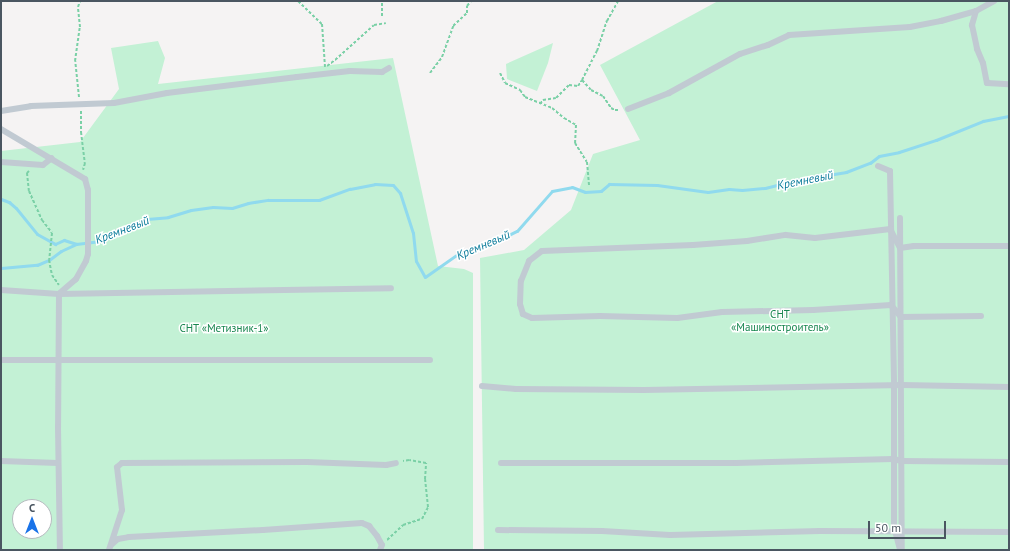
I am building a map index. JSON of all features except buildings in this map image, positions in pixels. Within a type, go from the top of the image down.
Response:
[{"type":"lane","points":[[980,1],[984,7]]},
{"type":"lane","points":[[628,109],[669,93],[740,54],[768,45],[789,35],[910,27],[941,21],[976,11],[994,1]]},
{"type":"lane","points":[[976,11],[972,25],[987,83],[1009,84]]},
{"type":"lane","points":[[1,111],[31,106],[114,103],[167,93],[324,70],[382,72],[390,68]]},
{"type":"lane","points":[[1,129],[85,179],[88,190],[88,254],[76,279],[61,292],[58,463],[60,550]]},
{"type":"lane","points":[[1,162],[43,165],[52,158]]},
{"type":"lane","points":[[878,166],[890,171],[895,531],[901,550]]},
{"type":"lane","points":[[900,218],[902,385],[901,550]]},
{"type":"lane","points":[[890,229],[900,248]]},
{"type":"lane","points":[[890,229],[815,238],[786,235],[747,241],[693,245],[542,251],[529,261],[521,281],[520,304],[523,314],[532,318],[600,316],[677,318],[722,312],[855,309],[891,305]]},
{"type":"lane","points":[[900,248],[914,246],[1009,246]]},
{"type":"lane","points":[[1,290],[61,292],[391,288]]},
{"type":"lane","points":[[891,305],[901,317]]},
{"type":"lane","points":[[901,317],[981,316]]},
{"type":"lane","points":[[1,360],[430,360]]},
{"type":"lane","points":[[482,386],[516,389],[644,390],[902,385],[1009,387]]},
{"type":"lane","points":[[501,463],[824,462],[893,459],[902,461],[1009,462]]},
{"type":"lane","points":[[1,461],[58,463]]},
{"type":"lane","points":[[110,548],[122,510],[117,467],[122,464],[307,462],[386,465],[396,464]]},
{"type":"lane","points":[[110,548],[118,539],[129,537],[257,531],[362,523],[369,526],[381,548]]},
{"type":"lane","points":[[498,530],[602,531],[670,535],[895,531],[902,533],[925,531],[1009,532]]},
{"type":"path","points":[[80,1],[78,7],[80,27],[75,61],[80,104],[81,132],[86,163],[83,170],[85,179]]},
{"type":"path","points":[[298,1],[322,24],[324,70]]},
{"type":"path","points":[[382,1],[382,16]]},
{"type":"path","points":[[430,73],[442,57],[454,26],[467,13],[467,6],[471,1]]},
{"type":"path","points":[[540,104],[543,100],[556,98],[569,85],[578,86],[597,51],[607,21],[618,1]]},
{"type":"path","points":[[324,70],[374,25],[386,22]]},
{"type":"path","points":[[500,73],[505,83],[520,90],[525,97],[552,108],[564,118],[576,125],[575,143],[587,162],[589,186]]},
{"type":"path","points":[[582,80],[591,90],[603,96],[615,110],[628,109]]},
{"type":"path","points":[[35,165],[27,174],[28,191],[42,220],[52,233],[49,260],[52,275],[61,292]]},
{"type":"path","points":[[381,548],[403,525],[422,519],[428,507],[425,479],[426,463],[409,460],[396,464]]},
{"type":"green space","name":"СНТ «Машиностроитель»","points":[[718,1],[1009,1],[1009,550],[484,550],[480,258],[524,250],[571,210],[593,154],[640,140],[600,65]]},
{"type":"green space","name":"СНТ «Метизник-1»","points":[[158,41],[165,58],[158,84],[393,58],[438,266],[464,269],[473,273],[473,550],[1,550],[1,151],[80,142],[119,89],[111,48]]},
{"type":"green space","points":[[553,43],[548,63],[537,91],[507,79],[506,64]]},
{"type":"waterway","name":"Кремневый","points":[[1,199],[9,202],[16,208],[37,234],[55,244],[64,240],[76,244],[101,241],[147,219],[168,217],[191,210],[213,207],[232,208],[248,203],[268,200],[319,200],[350,189],[375,184],[393,185],[400,193],[413,233],[416,261],[425,277],[457,255],[470,249],[488,245],[517,231],[552,191],[572,187],[585,192],[601,191],[609,184],[657,185],[708,192],[729,189],[742,190],[765,188],[797,180],[846,172],[870,163],[879,156],[899,152],[936,140],[983,121],[1009,116]]},
{"type":"waterway","points":[[1,268],[37,265],[49,260],[61,251],[76,244]]}]
